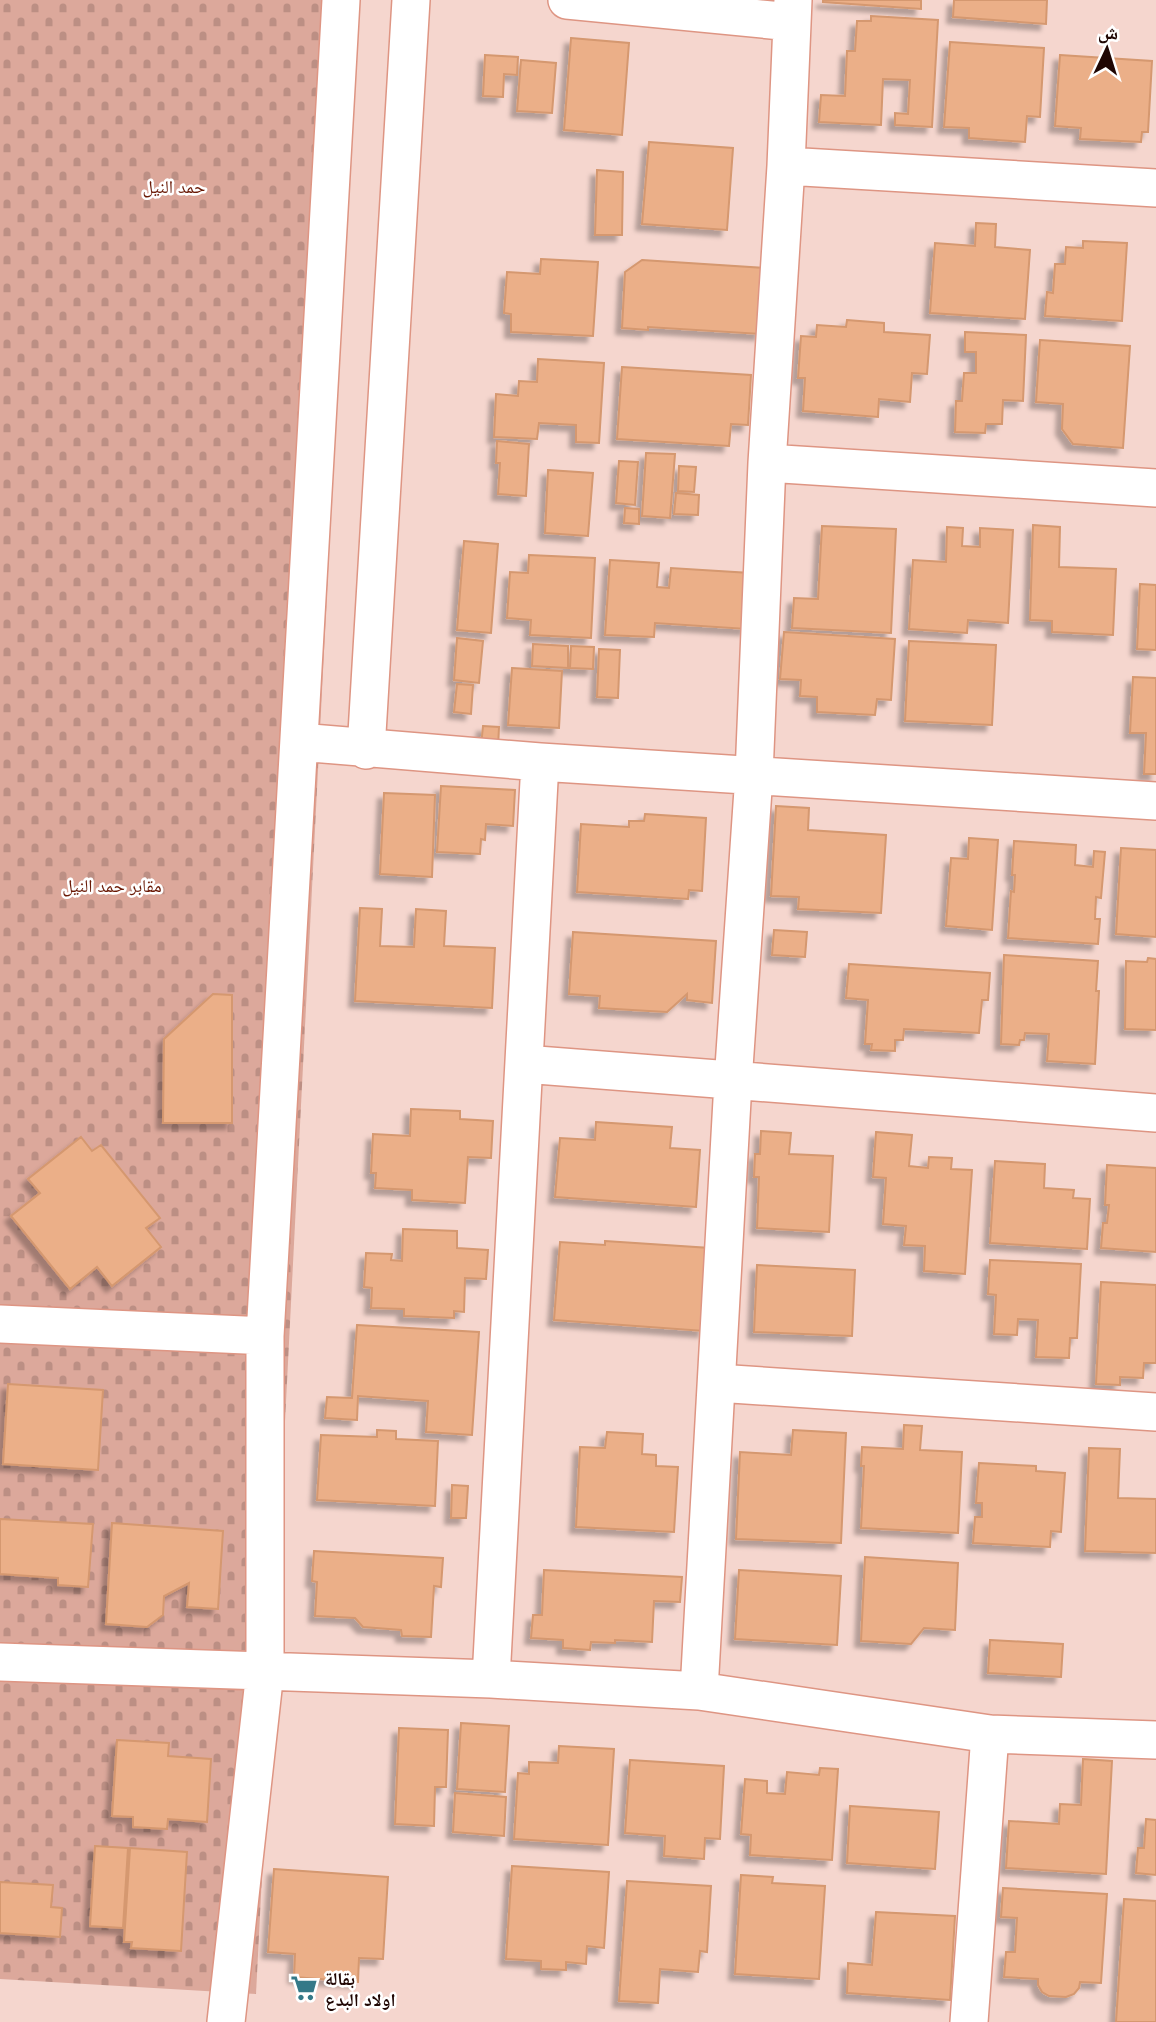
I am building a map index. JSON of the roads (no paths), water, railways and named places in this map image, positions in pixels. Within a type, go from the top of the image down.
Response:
[{"type":"street","points":[[226,2022],[265,1671],[265,1336],[341,0]]},
{"type":"street","points":[[366,750],[411,0]]},
{"type":"street","points":[[567,0],[793,11],[767,463],[754,775],[733,1082],[699,1691]]},
{"type":"street","points":[[786,166],[1156,188]]},
{"type":"street","points":[[767,463],[1156,488]]},
{"type":"street","points":[[299,743],[540,762],[1156,801]]},
{"type":"street","points":[[491,1679],[540,762]]},
{"type":"street","points":[[524,1064],[1156,1113]]},
{"type":"street","points":[[0,1324],[265,1336]]},
{"type":"street","points":[[717,1383],[1156,1412]]},
{"type":"street","points":[[0,1662],[491,1679],[699,1691],[990,1734],[1156,1741]]},
{"type":"street","points":[[969,2022],[990,1734]]},
{"type":"place","name":"بقالة اولاد البدع","points":[[304,1988]]},
{"type":"park label","name":"حمد النيل","points":[[174,186]]},
{"type":"park label","name":"مقابر حمد النيل","points":[[112,885]]}]
